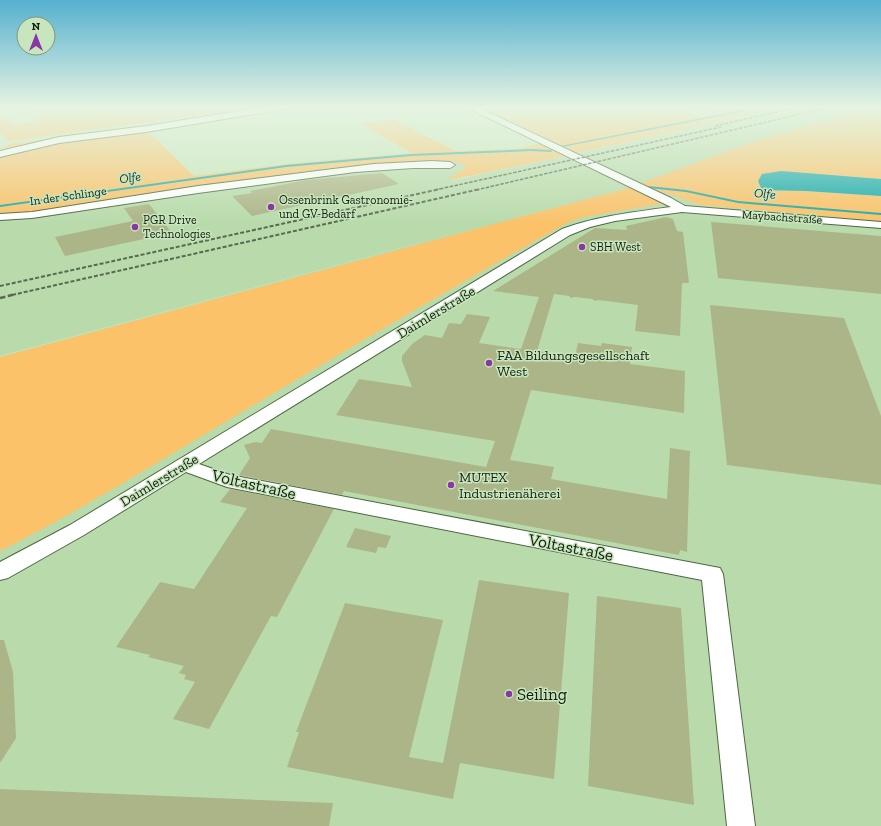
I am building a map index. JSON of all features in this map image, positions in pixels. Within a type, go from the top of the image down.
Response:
[{"type":"street","points":[[0,154],[35,146]]},
{"type":"street","points":[[552,146],[667,200],[682,209]]},
{"type":"street","name":"In der Schlinge","points":[[0,217],[32,215],[231,185],[326,173],[429,164],[450,165]]},
{"type":"street","name":"Maybachstraße","points":[[682,209],[881,224]]},
{"type":"street","name":"Daimlerstraße","points":[[0,572],[77,530],[566,232],[587,224],[615,218],[682,209]]},
{"type":"street","name":"Voltastraße","points":[[184,465],[227,481],[712,574],[741,826]]},
{"type":"shaded area","points":[[7,146],[28,146],[0,151]]},
{"type":"shaded area","points":[[36,146],[163,146],[194,176],[288,164],[412,153],[399,146],[445,146],[456,151],[516,149],[531,146],[547,146],[566,156],[450,180],[450,177],[457,176],[453,173],[461,172],[466,167],[458,162],[447,161],[387,165],[33,213],[0,215],[0,207],[197,179],[0,205],[0,155]]},
{"type":"shaded area","points":[[562,146],[610,146],[576,153]]},
{"type":"shaded area","points":[[613,146],[881,146],[881,826],[0,826],[0,357],[597,195],[0,356],[0,215],[387,165],[447,161],[458,162],[466,167],[461,172],[454,174],[457,176],[451,181]]},
{"type":"shaded area","points":[[742,146],[881,146],[881,179],[781,171],[763,190],[881,196],[881,221],[701,205],[639,184]]},
{"type":"shaded area","points":[[632,187],[662,202],[661,204],[583,217],[567,223],[391,324],[110,491],[0,551],[0,357]]},
{"type":"water","points":[[781,171],[881,179],[881,196],[806,191],[762,190],[758,181],[762,174]]},
{"type":"building","points":[[382,173],[399,184],[252,216],[232,196],[252,193],[250,191],[306,180]]},
{"type":"building","name":"PGR Drive Technologies","points":[[149,204],[172,233],[65,256],[55,237],[133,221],[124,208]]},
{"type":"building","points":[[666,217],[673,219],[677,231],[683,232],[689,283],[682,283],[680,336],[635,331],[638,305],[598,300],[595,301],[592,299],[575,297],[571,298],[569,296],[554,294],[537,351],[575,356],[578,343],[601,346],[602,343],[632,347],[630,364],[685,371],[684,413],[531,390],[510,460],[554,467],[551,479],[667,499],[670,448],[690,451],[687,552],[680,550],[679,555],[344,491],[342,495],[239,475],[250,458],[244,445],[255,442],[262,443],[271,429],[486,467],[495,441],[336,415],[359,379],[412,387],[402,361],[402,356],[412,344],[425,335],[442,338],[449,323],[461,324],[467,314],[490,317],[479,343],[521,349],[539,297],[493,291],[595,228],[627,230],[626,226]]},
{"type":"building","points":[[711,222],[881,236],[881,294],[718,278]]},
{"type":"building","points":[[710,305],[844,318],[881,416],[881,485],[727,465]]},
{"type":"building","points":[[230,489],[334,509],[277,617],[271,616],[209,729],[173,719],[195,682],[184,679],[186,675],[179,673],[184,666],[148,657],[150,655],[116,647],[160,582],[194,589],[247,508],[220,502]]},
{"type":"building","points":[[355,528],[391,536],[386,548],[378,547],[376,553],[346,547]]},
{"type":"building","points":[[479,580],[569,593],[554,779],[460,763],[453,799],[287,767],[299,732],[296,732],[345,603],[443,620],[409,757],[443,763]]},
{"type":"building","points":[[597,596],[681,608],[694,805],[588,786]]},
{"type":"building","points":[[0,640],[4,640],[13,672],[16,738],[0,763]]},
{"type":"building","points":[[0,789],[333,803],[329,826],[0,826]]},
{"type":"waterway","name":"Olfe","points":[[0,206],[286,166],[411,155],[531,150],[551,151]]},
{"type":"waterway","name":"Olfe","points":[[649,187],[686,191],[738,202],[881,214]]},
{"type":"railway","points":[[435,190],[637,146]]},
{"type":"railway","points":[[476,190],[666,146]]},
{"type":"railway","points":[[0,286],[440,189]]},
{"type":"railway","points":[[12,295],[480,189]]},
{"type":"railway","points":[[12,295],[16,294]]},
{"type":"railway","points":[[0,298],[12,295]]},
{"type":"place","name":"Ossenbrink Gastronomie- und GV-Bedarf","points":[[271,207]]},
{"type":"place","name":"PGR Drive Technologies","points":[[135,227]]},
{"type":"place","name":"SBH West","points":[[582,247]]},
{"type":"place","name":"FAA Bildungsgesellschaft West","points":[[489,363]]},
{"type":"place","name":"MUTEX Industrienäherei","points":[[451,485]]},
{"type":"place","name":"Seiling","points":[[509,694]]}]
